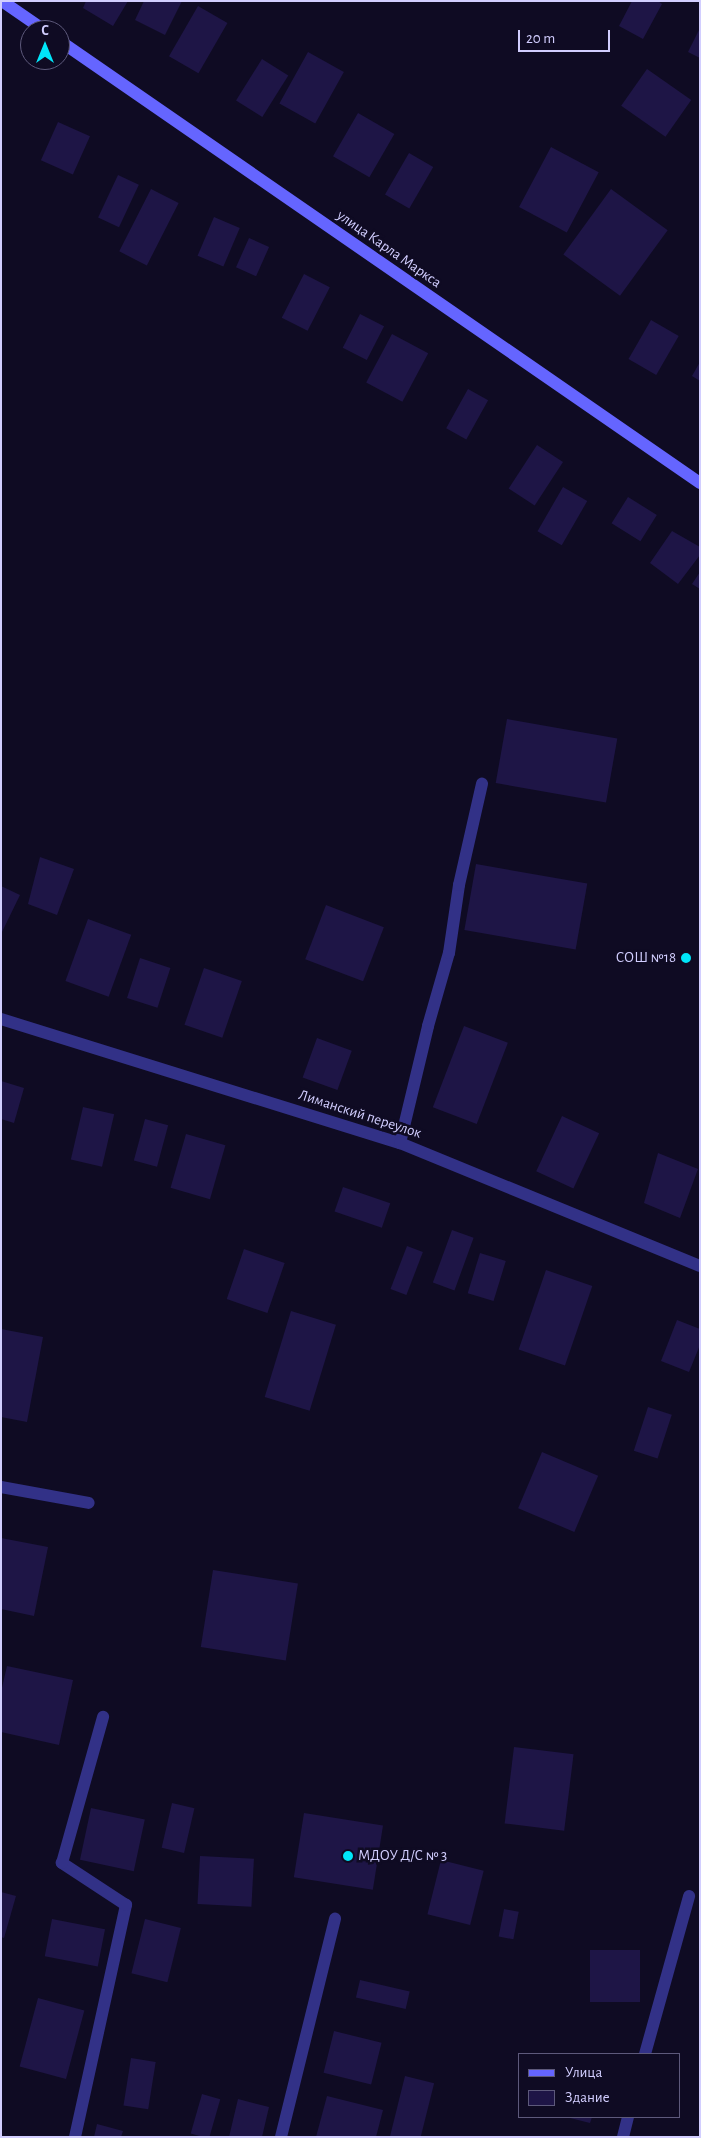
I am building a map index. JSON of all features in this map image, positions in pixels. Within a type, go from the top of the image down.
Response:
[{"type":"main road","points":[[2,1],[30,20]]},
{"type":"main road","name":"улица Карла Маркса","points":[[70,48],[700,483]]},
{"type":"street","points":[[400,1143],[428,1026],[449,952],[459,885],[482,784]]},
{"type":"street","name":"Лиманский переулок","points":[[1,1019],[400,1143],[700,1266]]},
{"type":"street","points":[[1,1487],[89,1502]]},
{"type":"street","points":[[75,2137],[126,1905],[62,1863],[103,1717]]},
{"type":"street","points":[[646,2053],[689,1896]]},
{"type":"street","points":[[281,2137],[335,1919]]},
{"type":"street","points":[[623,2137],[628,2118]]},
{"type":"building","points":[[86,1],[128,1],[113,26],[83,8]]},
{"type":"building","points":[[144,1],[182,1],[165,35],[135,20]]},
{"type":"building","points":[[632,1],[658,1],[662,4],[643,39],[619,26]]},
{"type":"building","points":[[198,6],[227,23],[198,73],[169,56]]},
{"type":"building","points":[[700,28],[700,58],[688,52]]},
{"type":"building","points":[[308,52],[344,72],[315,123],[279,104]]},
{"type":"building","points":[[262,59],[288,75],[262,117],[236,101]]},
{"type":"building","points":[[647,69],[691,100],[665,137],[621,106]]},
{"type":"building","points":[[358,113],[394,134],[369,177],[333,156]]},
{"type":"building","points":[[58,122],[90,136],[73,175],[41,160]]},
{"type":"building","points":[[551,147],[599,172],[567,232],[519,207]]},
{"type":"building","points":[[409,153],[433,167],[409,209],[385,195]]},
{"type":"building","points":[[118,175],[139,185],[119,227],[98,218]]},
{"type":"building","points":[[151,189],[179,203],[147,265],[119,251]]},
{"type":"building","points":[[611,189],[668,230],[620,296],[563,255]]},
{"type":"building","points":[[214,217],[240,228],[223,267],[198,256]]},
{"type":"building","points":[[249,238],[269,247],[256,276],[236,267]]},
{"type":"building","points":[[304,274],[330,287],[308,331],[282,318]]},
{"type":"building","points":[[360,314],[384,326],[367,360],[343,348]]},
{"type":"building","points":[[651,320],[679,336],[656,375],[628,359]]},
{"type":"building","points":[[392,334],[428,353],[402,402],[366,383]]},
{"type":"building","points":[[700,362],[700,381],[692,376]]},
{"type":"building","points":[[468,389],[488,400],[466,440],[446,428]]},
{"type":"building","points":[[537,445],[563,462],[535,505],[509,489]]},
{"type":"building","points":[[563,487],[587,501],[562,545],[538,531]]},
{"type":"building","points":[[628,497],[657,515],[640,541],[612,523]]},
{"type":"building","points":[[672,531],[700,547],[700,555],[678,584],[650,563]]},
{"type":"building","points":[[700,572],[700,589],[692,584]]},
{"type":"building","points":[[507,719],[617,738],[606,802],[496,783]]},
{"type":"building","points":[[40,857],[74,869],[57,915],[28,904]]},
{"type":"building","points":[[476,864],[587,884],[576,950],[464,930]]},
{"type":"building","points":[[1,886],[20,895],[1,934]]},
{"type":"building","points":[[326,905],[384,927],[363,981],[305,959]]},
{"type":"building","points":[[88,919],[131,935],[109,997],[65,981]]},
{"type":"building","points":[[140,958],[170,968],[157,1008],[127,998]]},
{"type":"building","points":[[204,968],[242,981],[222,1038],[184,1025]]},
{"type":"building","points":[[464,1026],[508,1043],[477,1124],[433,1107]]},
{"type":"building","points":[[317,1038],[352,1051],[337,1090],[303,1077]]},
{"type":"building","points":[[1,1081],[24,1088],[14,1123],[1,1119]]},
{"type":"building","points":[[83,1107],[114,1114],[102,1167],[71,1160]]},
{"type":"building","points":[[562,1116],[599,1133],[573,1189],[536,1171]]},
{"type":"building","points":[[145,1119],[168,1125],[157,1167],[134,1161]]},
{"type":"building","points":[[186,1134],[225,1145],[210,1199],[171,1188]]},
{"type":"building","points":[[658,1153],[698,1169],[680,1218],[644,1203]]},
{"type":"building","points":[[343,1187],[390,1203],[382,1228],[335,1212]]},
{"type":"building","points":[[452,1230],[474,1238],[454,1290],[433,1283]]},
{"type":"building","points":[[407,1246],[423,1252],[406,1295],[391,1289]]},
{"type":"building","points":[[244,1249],[285,1263],[267,1313],[227,1299]]},
{"type":"building","points":[[480,1253],[506,1261],[494,1301],[468,1293]]},
{"type":"building","points":[[546,1270],[592,1286],[565,1365],[519,1349]]},
{"type":"building","points":[[291,1311],[336,1325],[310,1411],[265,1397]]},
{"type":"building","points":[[677,1320],[700,1329],[700,1345],[689,1372],[661,1361]]},
{"type":"building","points":[[1,1329],[43,1337],[27,1422],[1,1417]]},
{"type":"building","points":[[648,1407],[672,1415],[658,1458],[634,1451]]},
{"type":"building","points":[[542,1452],[598,1476],[574,1532],[518,1508]]},
{"type":"building","points":[[1,1538],[48,1547],[34,1616],[1,1609]]},
{"type":"building","points":[[213,1570],[298,1583],[286,1660],[201,1647]]},
{"type":"building","points":[[7,1666],[73,1680],[59,1745],[1,1732],[1,1692]]},
{"type":"building","points":[[514,1747],[574,1754],[564,1831],[505,1823]]},
{"type":"building","points":[[172,1803],[194,1808],[184,1853],[162,1848]]},
{"type":"building","points":[[91,1808],[145,1819],[134,1871],[80,1860]]},
{"type":"building","points":[[304,1813],[383,1826],[373,1890],[294,1877]]},
{"type":"building","points":[[200,1856],[254,1859],[251,1907],[197,1904]]},
{"type":"building","points":[[441,1860],[484,1871],[470,1925],[427,1914]]},
{"type":"building","points":[[1,1892],[16,1896],[4,1938],[1,1937]]},
{"type":"building","points":[[504,1909],[519,1912],[513,1939],[499,1936]]},
{"type":"building","points":[[52,1919],[105,1929],[98,1967],[45,1956]]},
{"type":"building","points":[[145,1919],[181,1928],[167,1982],[131,1973]]},
{"type":"building","points":[[590,1950],[640,1950],[640,2002],[590,2002]]},
{"type":"building","points":[[360,1980],[410,1991],[406,2009],[356,1998]]},
{"type":"building","points":[[38,1998],[84,2010],[66,2079],[20,2067]]},
{"type":"building","points":[[334,2031],[382,2043],[371,2085],[324,2073]]},
{"type":"building","points":[[131,2058],[156,2062],[148,2109],[123,2105]]},
{"type":"building","points":[[405,2076],[434,2083],[421,2137],[390,2137]]},
{"type":"building","points":[[202,2094],[220,2099],[209,2137],[191,2133]]},
{"type":"building","points":[[327,2096],[383,2110],[376,2137],[316,2137]]},
{"type":"building","points":[[238,2099],[269,2107],[262,2137],[229,2137]]},
{"type":"building","points":[[570,2118],[592,2118],[590,2123]]},
{"type":"building","points":[[97,2124],[123,2131],[121,2137],[94,2137]]},
{"type":"place","name":"СОШ №18","points":[[686,958]]},
{"type":"place","name":"МДОУ Д/С № 3","points":[[348,1856]]}]
